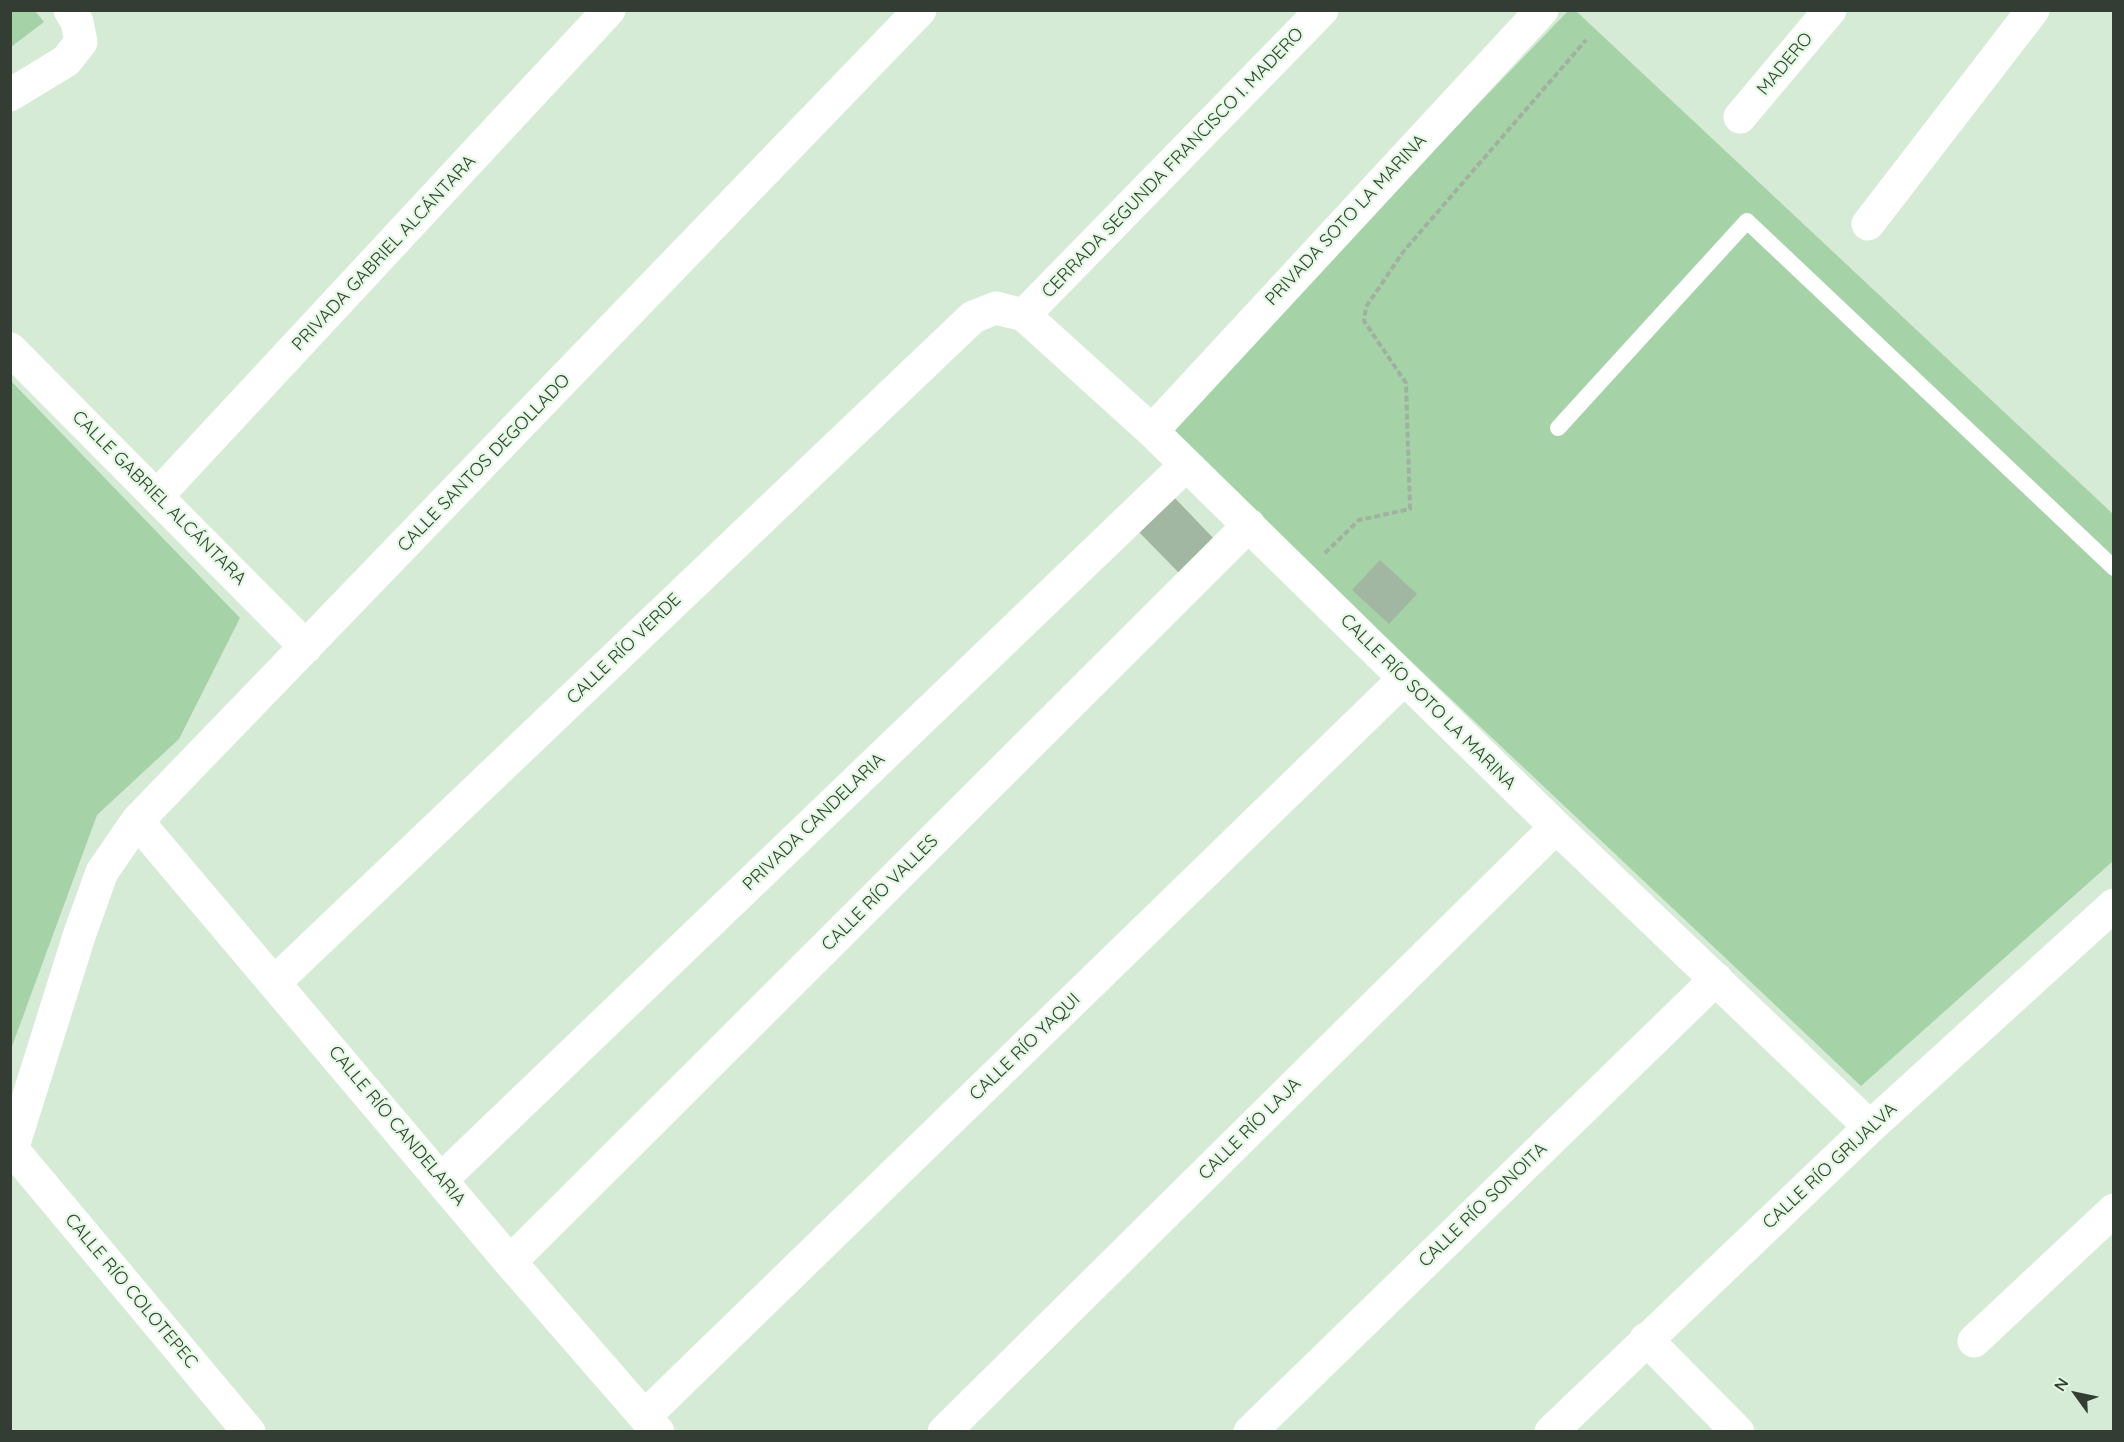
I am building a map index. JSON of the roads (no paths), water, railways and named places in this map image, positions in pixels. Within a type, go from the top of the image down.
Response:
[{"type":"street","points":[[10,95],[66,61],[81,42],[77,22],[70,10]]},
{"type":"street","name":"PRIVADA GABRIEL ALCÁNTARA","points":[[158,495],[609,10]]},
{"type":"street","name":"CALLE SANTOS DEGOLLADO","points":[[12,1153],[79,936],[102,872],[136,820],[306,647],[920,10]]},
{"type":"street","name":"CERRADA SEGUNDA FRANCISCO I. MADERO","points":[[1024,315],[1322,10]]},
{"type":"street","name":"PRIVADA SOTO LA MARINA","points":[[1152,431],[1542,10]]},
{"type":"street","name":"MADERO","points":[[1740,117],[1830,10]]},
{"type":"street","points":[[1868,224],[2033,10]]},
{"type":"street","name":"CALLE RÍO SOTO LA MARINA","points":[[973,317],[996,308],[1024,315],[1152,431],[1556,827],[1870,1127]]},
{"type":"street","name":"CALLE RÍO VERDE","points":[[275,982],[973,317]]},
{"type":"street","name":"CALLE GABRIEL ALCÁNTARA","points":[[10,349],[158,495],[306,647]]},
{"type":"street","name":"PRIVADA CANDELARIA","points":[[442,1179],[1186,465]]},
{"type":"street","name":"CALLE RÍO VALLES","points":[[510,1262],[1249,525]]},
{"type":"street","name":"CALLE RÍO YAQUI","points":[[651,1424],[1404,678]]},
{"type":"street","name":"CALLE RÍO CANDELARIA","points":[[136,820],[510,1262],[651,1424]]},
{"type":"street","name":"CALLE RÍO LAJA","points":[[944,1431],[1556,827]]},
{"type":"street","name":"CALLE RÍO GRIJALVA","points":[[1551,1431],[1870,1127],[2114,905]]},
{"type":"street","name":"CALLE RÍO SONOITA","points":[[1250,1431],[1716,979]]},
{"type":"street","name":"CALLE RÍO COLOTEPEC","points":[[12,1153],[249,1431]]},
{"type":"street","points":[[1974,1341],[2114,1210]]},
{"type":"street","points":[[1646,1339],[1738,1431]]},
{"type":"lane","points":[[1558,428],[1747,221],[2114,567]]}]
